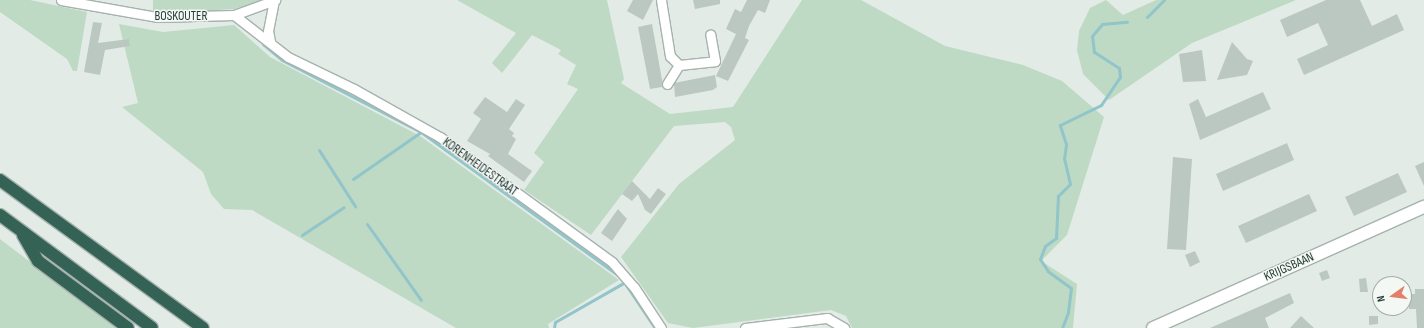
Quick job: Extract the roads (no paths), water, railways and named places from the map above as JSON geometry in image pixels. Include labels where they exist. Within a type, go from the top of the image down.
[{"type":"highway","points":[[0,180],[203,328]]},
{"type":"highway","points":[[0,215],[152,328]]},
{"type":"highway","points":[[21,231],[38,261],[128,328]]},
{"type":"main road","name":"KRIJGSBAAN","points":[[1153,328],[1424,207]]},
{"type":"street","name":"BOSKOUTER","points":[[61,0],[157,17],[234,15],[274,0]]},
{"type":"street","points":[[270,41],[268,31],[274,0]]},
{"type":"street","points":[[661,0],[670,56],[679,65]]},
{"type":"street","name":"KORENHEIDESTRAAT","points":[[234,15],[270,41],[288,57],[354,89],[440,137],[612,262],[634,287],[661,328]]},
{"type":"street","points":[[679,65],[715,61],[710,34]]},
{"type":"street","points":[[667,84],[679,65]]},
{"type":"street","points":[[745,328],[827,318],[844,328]]},
{"type":"waterway","points":[[1147,17],[1164,0]]},
{"type":"waterway","points":[[1062,328],[1068,312],[1071,288],[1048,271],[1040,259],[1045,246],[1056,238],[1058,196],[1070,184],[1064,159],[1066,144],[1060,125],[1101,105],[1120,77],[1119,68],[1094,52],[1092,36],[1102,24],[1127,22]]},
{"type":"waterway","points":[[263,44],[282,60],[421,132],[619,276]]},
{"type":"waterway","points":[[353,179],[421,132]]},
{"type":"waterway","points":[[319,150],[355,206]]},
{"type":"waterway","points":[[302,235],[344,207]]},
{"type":"waterway","points":[[367,224],[421,300]]},
{"type":"waterway","points":[[554,328],[555,322],[625,282]]},
{"type":"waterway","points":[[626,285],[655,328]]}]
